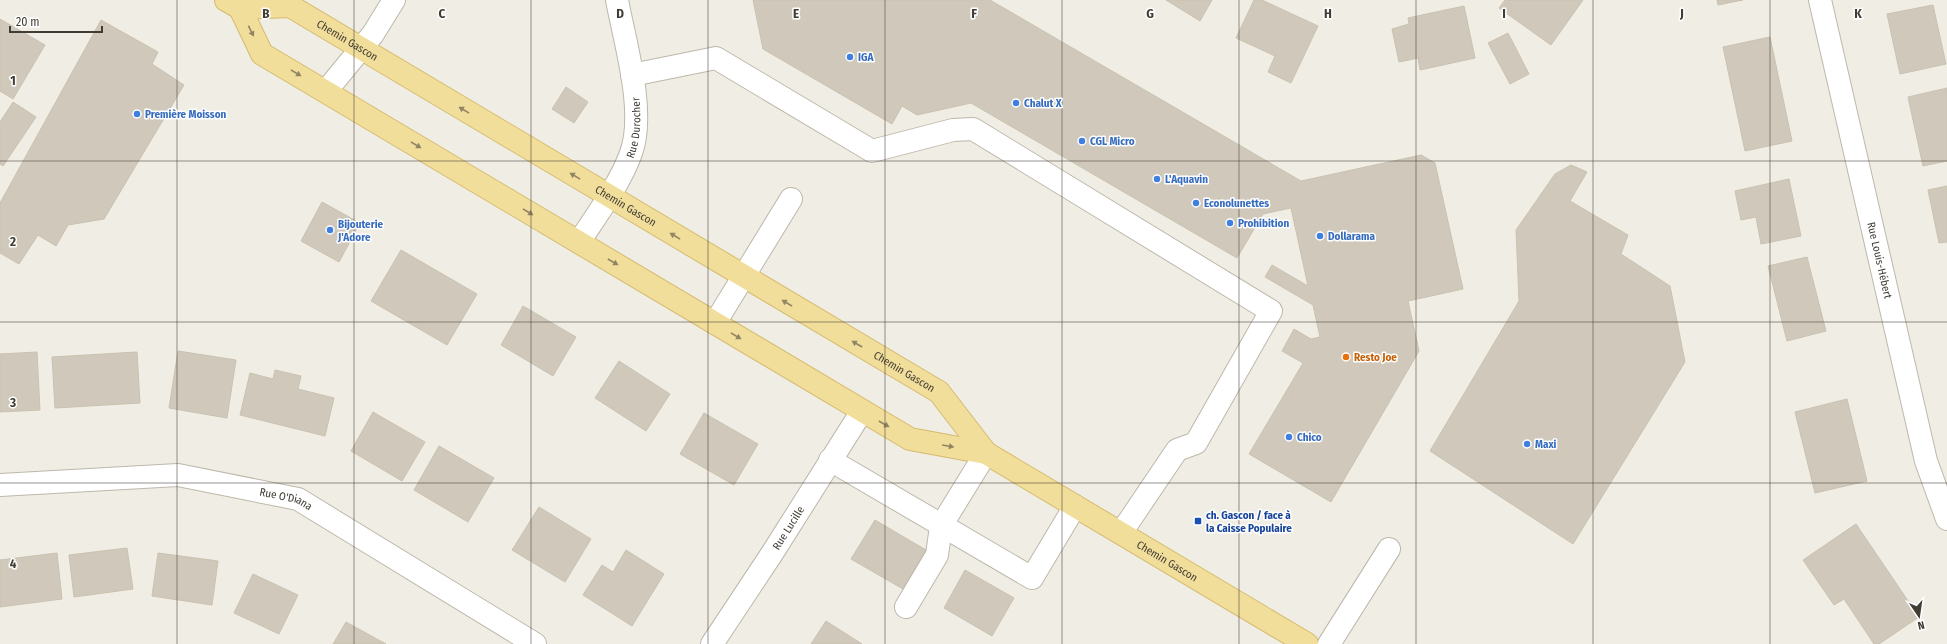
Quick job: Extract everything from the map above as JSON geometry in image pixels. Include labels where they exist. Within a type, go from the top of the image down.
[{"type":"main road","name":"Chemin Gascon","points":[[233,4],[290,6],[939,392],[986,453]]},
{"type":"main road","name":"Chemin Gascon","points":[[233,4],[262,54],[910,439],[986,453],[1307,644]]},
{"type":"street","points":[[326,91],[373,34],[394,0]]},
{"type":"street","name":"Rue Durocher","points":[[579,242],[609,196],[631,153],[634,141],[636,108],[632,75],[617,0]]},
{"type":"street","name":"Rue Louis-Hébert","points":[[1820,0],[1926,461],[1947,519]]},
{"type":"street","points":[[632,75],[716,58],[872,151],[953,130],[973,130],[1272,311],[1196,443],[1177,450],[1121,533]]},
{"type":"street","points":[[714,323],[791,199]]},
{"type":"street","name":"Rue Lucille","points":[[712,644],[862,411]]},
{"type":"street","points":[[906,607],[937,555],[941,526],[986,453]]},
{"type":"street","points":[[830,460],[1032,578],[1075,506]]},
{"type":"street","name":"Rue O'Diana","points":[[0,485],[178,475],[298,499],[535,644]]},
{"type":"street","points":[[937,555],[963,538]]},
{"type":"street","points":[[1329,644],[1389,549]]},
{"type":"building","points":[[753,0],[990,0],[1301,181],[1421,155],[1435,163],[1463,289],[1408,301],[1419,351],[1331,502],[1249,454],[1303,363],[1282,351],[1294,329],[1311,339],[1320,337],[1313,305],[1265,277],[1272,265],[1308,286],[1291,208],[1263,214],[1237,258],[971,103],[917,115],[902,106],[892,124],[763,49]]},
{"type":"building","points":[[1166,0],[1212,0],[1200,21]]},
{"type":"building","points":[[1254,0],[1262,0],[1318,26],[1291,83],[1268,72],[1275,56],[1236,38]]},
{"type":"building","points":[[1505,0],[1583,0],[1551,45],[1499,8]]},
{"type":"building","points":[[1717,0],[1743,0],[1718,5]]},
{"type":"building","points":[[1933,5],[1946,64],[1900,74],[1887,14]]},
{"type":"building","points":[[1464,6],[1475,58],[1420,70],[1418,58],[1399,62],[1392,29],[1409,24],[1408,18]]},
{"type":"building","points":[[0,19],[45,45],[13,99],[0,91]]},
{"type":"building","points":[[101,20],[158,52],[152,64],[184,85],[104,219],[68,225],[56,246],[38,235],[19,264],[0,253],[0,203]]},
{"type":"building","points":[[1508,33],[1529,74],[1510,84],[1488,43]]},
{"type":"building","points":[[1770,37],[1792,141],[1745,151],[1723,47]]},
{"type":"building","points":[[566,87],[588,102],[574,123],[552,109]]},
{"type":"building","points":[[1947,88],[1947,161],[1923,166],[1908,97]]},
{"type":"building","points":[[13,102],[36,117],[3,166],[0,164],[0,122]]},
{"type":"building","points":[[1571,165],[1587,172],[1570,201],[1628,235],[1621,254],[1670,286],[1685,362],[1573,544],[1430,451],[1519,301],[1516,230],[1555,174]]},
{"type":"building","points":[[1789,179],[1801,236],[1761,244],[1756,217],[1741,220],[1735,191]]},
{"type":"building","points":[[1947,186],[1947,242],[1939,243],[1928,190]]},
{"type":"building","points":[[322,202],[360,223],[339,262],[301,241]]},
{"type":"building","points":[[401,250],[477,294],[447,345],[371,301]]},
{"type":"building","points":[[1807,257],[1826,331],[1787,341],[1768,266]]},
{"type":"building","points":[[523,306],[576,337],[553,376],[501,345]]},
{"type":"building","points":[[178,351],[236,360],[227,418],[169,408]]},
{"type":"building","points":[[37,352],[40,410],[0,412],[0,354]]},
{"type":"building","points":[[137,352],[140,403],[55,408],[52,357]]},
{"type":"building","points":[[619,361],[670,394],[646,431],[595,398]]},
{"type":"building","points":[[275,370],[301,376],[298,389],[334,398],[325,436],[240,415],[250,373],[273,379]]},
{"type":"building","points":[[1847,399],[1867,481],[1815,493],[1795,412]]},
{"type":"building","points":[[373,412],[425,442],[402,481],[351,451]]},
{"type":"building","points":[[704,413],[758,444],[734,485],[680,454]]},
{"type":"building","points":[[439,446],[494,478],[468,522],[414,490]]},
{"type":"building","points":[[539,507],[591,539],[565,582],[512,550]]},
{"type":"building","points":[[875,520],[926,550],[903,589],[851,559]]},
{"type":"building","points":[[1856,524],[1919,617],[1879,644],[1874,644],[1844,599],[1834,605],[1803,560]]},
{"type":"building","points":[[127,548],[133,589],[74,597],[69,555]]},
{"type":"building","points":[[626,550],[664,574],[632,626],[583,595],[602,565],[613,572]]},
{"type":"building","points":[[57,553],[62,599],[0,607],[0,560]]},
{"type":"building","points":[[158,553],[218,561],[212,605],[152,596]]},
{"type":"building","points":[[965,570],[1014,598],[992,636],[944,608]]},
{"type":"building","points":[[253,574],[298,595],[279,634],[234,613]]},
{"type":"building","points":[[826,621],[862,644],[811,644]]},
{"type":"building","points":[[346,622],[386,644],[333,644]]},
{"type":"place","name":"IGA","points":[[850,57]]},
{"type":"place","name":"Chalut X","points":[[1016,103]]},
{"type":"place","name":"Première Moisson","points":[[137,114]]},
{"type":"place","name":"CGL Micro","points":[[1082,141]]},
{"type":"place","name":"L'Aquavin","points":[[1157,179]]},
{"type":"place","name":"Econolunettes","points":[[1196,203]]},
{"type":"place","name":"Prohibition","points":[[1230,223]]},
{"type":"place","name":"Bijouterie J'Adore","points":[[330,230]]},
{"type":"place","name":"Dollarama","points":[[1320,236]]},
{"type":"place","name":"Resto Joe","points":[[1346,357]]},
{"type":"place","name":"Chico","points":[[1289,437]]},
{"type":"place","name":"Maxi","points":[[1527,444]]},
{"type":"place","name":"ch. Gascon / face à la Caisse Populaire","points":[[1198,521]]}]
